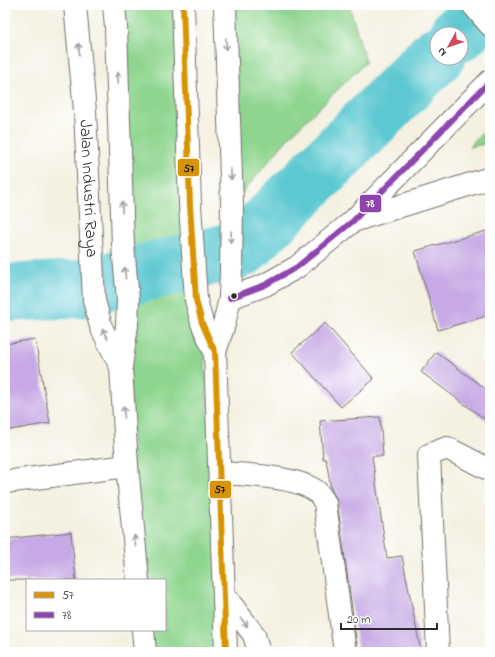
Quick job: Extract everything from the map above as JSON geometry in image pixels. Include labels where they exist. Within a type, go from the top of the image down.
[{"type":"main road","name":"Jalan Industri Raya","points":[[75,5],[85,111],[94,300],[101,327],[121,367]]},
{"type":"main road","name":"Jalan Industri Raya","points":[[114,5],[123,246],[128,300],[127,325],[121,367],[127,466],[138,579]]},
{"type":"main road","points":[[183,5],[194,275],[197,306],[202,323],[215,352]]},
{"type":"main road","points":[[225,5],[232,205],[230,298],[215,352],[226,652]]},
{"type":"main road","points":[[473,5],[490,25]]},
{"type":"main road","points":[[230,298],[265,285],[297,267],[353,221],[490,80]]},
{"type":"main road","points":[[353,221],[490,178]]},
{"type":"main road","points":[[438,652],[429,455],[447,448],[490,470]]},
{"type":"main road","points":[[5,482],[127,466]]},
{"type":"main road","points":[[220,473],[278,478],[304,485],[317,491],[325,503],[345,652]]},
{"type":"main road","points":[[224,595],[254,635],[259,652]]},
{"type":"main road","points":[[143,631],[145,652]]},
{"type":"green space","points":[[114,5],[183,5],[202,323],[226,652],[145,652],[143,631],[166,631],[166,579],[138,579]]},
{"type":"green space","points":[[226,5],[349,5],[366,62],[291,135],[232,205]]},
{"type":"green space","points":[[490,124],[490,143],[469,147]]},
{"type":"building","points":[[490,230],[490,315],[438,330],[415,251]]},
{"type":"building","points":[[325,323],[374,379],[341,407],[292,352]]},
{"type":"building","points":[[35,339],[50,423],[5,431],[5,344]]},
{"type":"building","points":[[436,352],[490,392],[490,423],[421,372]]},
{"type":"building","points":[[380,417],[383,456],[372,456],[387,558],[402,556],[421,652],[358,652],[337,501],[331,489],[326,459],[323,459],[320,421]]},
{"type":"building","points":[[71,532],[76,579],[5,580],[5,539]]},
{"type":"waterway","points":[[466,26],[487,5]]},
{"type":"waterway","points":[[5,293],[78,289],[241,249],[429,63]]},
{"type":"transit line","name":"57","points":[[183,5],[190,205],[196,300],[202,323],[215,352],[226,652]]},
{"type":"transit line","name":"78","points":[[230,298],[265,285],[297,267],[353,221],[490,81]]}]
